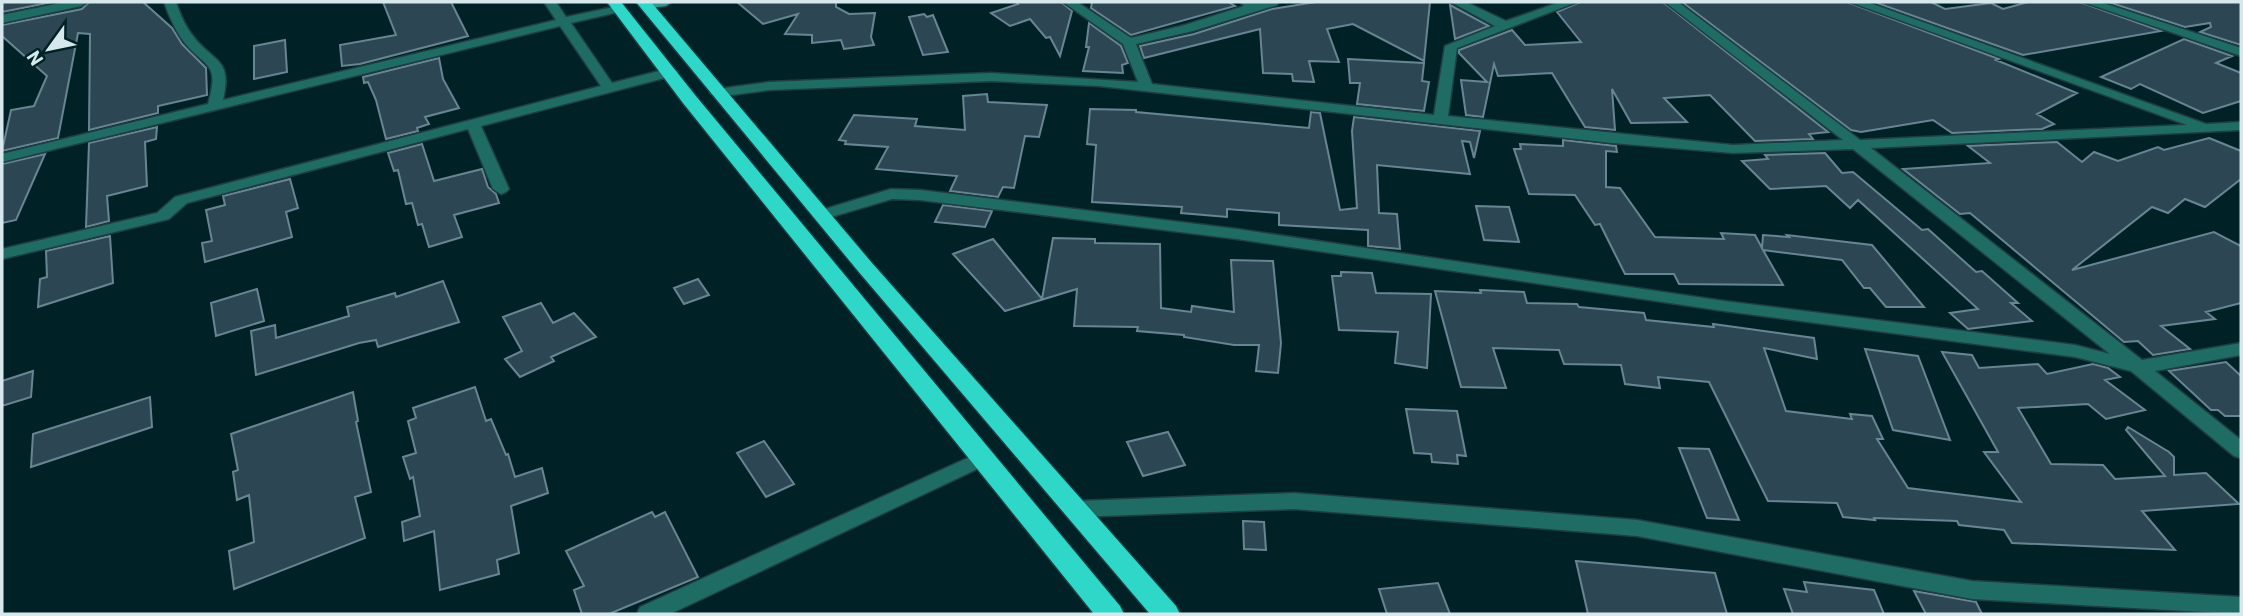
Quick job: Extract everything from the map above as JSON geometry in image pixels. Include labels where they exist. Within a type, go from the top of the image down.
[{"type":"highway","points":[[652,3],[717,93],[1166,614]]},
{"type":"highway","points":[[617,5],[690,99],[838,277],[1110,614]]},
{"type":"highway","points":[[838,277],[865,267]]},
{"type":"street","points":[[2,19],[81,2]]},
{"type":"street","points":[[170,2],[178,23],[193,45],[203,49],[217,65],[220,86],[214,108]]},
{"type":"street","points":[[550,2],[608,87]]},
{"type":"street","points":[[1069,2],[1129,42],[1146,86]]},
{"type":"street","points":[[1129,42],[1189,28],[1250,4],[1273,2]]},
{"type":"street","points":[[1457,2],[1506,26]]},
{"type":"street","points":[[1440,120],[1451,46],[1571,2]]},
{"type":"street","points":[[1671,2],[1856,143],[2140,367],[2241,451]]},
{"type":"street","points":[[1856,2],[2213,128]]},
{"type":"street","points":[[2090,2],[2241,52]]},
{"type":"street","points":[[2,158],[563,22],[617,5]]},
{"type":"street","points":[[2,254],[131,225],[163,216],[181,200],[671,72]]},
{"type":"street","points":[[717,93],[769,86],[991,77],[1146,86],[1215,96],[1612,139],[1733,149],[2240,127]]},
{"type":"street","points":[[473,124],[501,189]]},
{"type":"street","points":[[821,215],[891,194],[920,195],[1237,234],[1724,306],[2075,351],[2140,367],[2241,349]]},
{"type":"street","points":[[648,614],[983,458]]},
{"type":"street","points":[[1077,509],[1294,501],[1637,528],[1972,590],[2241,606]]},
{"type":"building","points":[[2,2],[53,2],[2,12]]},
{"type":"building","points":[[89,2],[143,2],[172,28],[182,44],[206,68],[207,95],[158,106],[158,113],[89,130],[90,34],[78,33],[58,138],[2,151],[11,110],[34,106],[47,76],[2,36],[2,25],[82,9]]},
{"type":"building","points":[[383,2],[451,2],[468,36],[360,64],[342,66],[340,45],[396,35]]},
{"type":"building","points":[[737,2],[836,2],[836,7],[849,14],[875,13],[871,37],[874,45],[844,49],[841,40],[812,43],[812,35],[785,34],[798,14],[763,24]]},
{"type":"building","points":[[1016,2],[1061,2],[1072,11],[1060,56],[1050,37],[1046,38],[1030,19],[1010,26],[991,13],[1018,4]]},
{"type":"building","points":[[1092,2],[1228,2],[1235,6],[1131,35],[1091,8]]},
{"type":"building","points":[[1316,2],[1430,2],[1424,61],[1353,24],[1327,29],[1339,62],[1309,61],[1314,82],[1293,81],[1292,74],[1263,73],[1260,29],[1144,58],[1140,46],[1194,34],[1272,9]]},
{"type":"building","points":[[1580,2],[1663,2],[1828,132],[1809,134],[1813,139],[1755,141],[1710,95],[1664,98],[1687,122],[1631,123],[1612,89],[1615,130],[1585,127],[1552,73],[1498,76],[1494,64],[1483,117],[1466,115],[1461,80],[1487,82],[1459,50],[1512,30],[1525,45],[1581,42],[1557,12]]},
{"type":"building","points":[[1682,2],[1847,2],[1999,59],[1996,60],[2077,93],[2037,114],[2054,124],[2042,129],[1952,133],[1933,120],[1861,132],[1851,130]]},
{"type":"building","points":[[1874,2],[1931,2],[1945,9],[1991,3],[2003,9],[2028,2],[2080,2],[2161,31],[2023,55]]},
{"type":"building","points":[[2108,2],[2241,2],[2241,45],[2200,32],[2211,27],[2210,23],[2185,27]]},
{"type":"building","points":[[1450,5],[1489,26],[1455,39]]},
{"type":"building","points":[[924,14],[927,17],[933,15],[948,52],[923,55],[909,17]]},
{"type":"building","points":[[1089,23],[1121,46],[1128,63],[1122,65],[1123,73],[1083,71],[1089,47],[1086,47]]},
{"type":"building","points":[[2184,39],[2232,56],[2216,63],[2241,73],[2241,101],[2203,113],[2140,84],[2131,89],[2101,77]]},
{"type":"building","points":[[285,40],[287,72],[254,79],[254,46]]},
{"type":"building","points":[[439,58],[443,79],[459,108],[425,117],[429,124],[417,128],[418,131],[386,139],[376,100],[363,77]]},
{"type":"building","points":[[1348,59],[1424,63],[1422,81],[1429,82],[1424,111],[1357,104],[1360,83],[1350,83]]},
{"type":"building","points":[[987,94],[988,102],[1047,105],[1039,137],[1025,136],[1014,188],[1003,187],[998,197],[950,191],[957,176],[876,169],[888,147],[845,144],[846,141],[839,140],[854,115],[917,119],[915,126],[965,130],[963,96]]},
{"type":"building","points":[[1090,109],[1136,110],[1309,128],[1311,112],[1320,113],[1340,210],[1357,208],[1352,131],[1354,117],[1480,131],[1474,158],[1470,142],[1462,141],[1470,174],[1377,165],[1379,213],[1397,214],[1400,249],[1368,246],[1368,230],[1279,225],[1279,213],[1227,209],[1227,217],[1181,213],[1182,207],[1092,202],[1096,145],[1087,144]]},
{"type":"building","points":[[157,127],[156,139],[145,142],[147,186],[107,196],[109,221],[86,227],[89,143]]},
{"type":"building","points":[[2209,138],[2241,151],[2241,179],[2205,207],[2185,199],[2168,213],[2152,207],[2072,270],[2214,232],[2241,246],[2241,303],[2206,312],[2215,319],[2161,326],[2190,349],[2153,355],[2138,341],[2124,342],[1970,213],[1960,214],[1903,169],[1990,163],[1968,146],[2057,142],[2082,162],[2094,152],[2118,161],[2158,147],[2164,150]]},
{"type":"building","points":[[1563,140],[1616,146],[1617,152],[1606,151],[1606,187],[1620,188],[1655,237],[1724,239],[1721,233],[1755,235],[1762,248],[1763,235],[1789,237],[1787,235],[1872,245],[1924,307],[1886,307],[1870,288],[1864,288],[1842,260],[1763,250],[1783,285],[1679,284],[1674,274],[1625,274],[1600,224],[1595,225],[1575,195],[1529,194],[1514,149],[1521,149],[1520,144],[1563,146]]},
{"type":"building","points":[[422,144],[434,181],[482,169],[488,187],[496,194],[499,203],[454,215],[462,237],[429,247],[422,224],[418,225],[412,203],[406,204],[398,170],[394,171],[388,153]]},
{"type":"building","points":[[1825,153],[1842,173],[1853,172],[1922,230],[1928,229],[1976,272],[1982,271],[2018,303],[2011,303],[2032,321],[1968,329],[1950,313],[1978,309],[1858,200],[1850,208],[1826,186],[1770,189],[1742,161],[1768,159],[1765,155]]},
{"type":"building","points":[[45,154],[16,220],[2,223],[2,164]]},
{"type":"building","points":[[290,179],[298,208],[286,212],[292,237],[205,262],[202,243],[212,241],[206,210],[225,205],[223,196]]},
{"type":"building","points":[[943,205],[992,211],[985,227],[935,222]]},
{"type":"building","points":[[1476,206],[1509,207],[1519,242],[1484,240]]},
{"type":"building","points":[[110,236],[113,283],[38,307],[40,279],[47,277],[46,251]]},
{"type":"building","points":[[1053,238],[1095,239],[1095,243],[1160,244],[1161,308],[1191,312],[1192,306],[1234,312],[1231,260],[1273,261],[1281,343],[1278,373],[1256,371],[1259,345],[1234,345],[1184,335],[1137,331],[1138,327],[1074,326],[1077,289],[1005,311],[953,254],[993,239],[1042,299]]},
{"type":"building","points":[[1341,272],[1372,273],[1376,293],[1431,294],[1427,368],[1395,363],[1398,332],[1339,330],[1332,276],[1341,276]]},
{"type":"building","points":[[698,279],[709,295],[684,304],[674,288]]},
{"type":"building","points":[[443,281],[459,322],[378,347],[376,340],[359,343],[256,375],[251,331],[275,325],[276,338],[349,316],[347,307],[395,293],[396,297]]},
{"type":"building","points":[[257,289],[264,321],[216,336],[211,303]]},
{"type":"building","points":[[1480,290],[1524,292],[1527,303],[1577,304],[1579,307],[1644,313],[1646,320],[1714,327],[1713,324],[1814,338],[1817,359],[1764,348],[1786,411],[1852,419],[1850,414],[1872,416],[1883,439],[1877,439],[1908,488],[2021,502],[1984,452],[1998,452],[1942,352],[1972,355],[1979,368],[2038,364],[2047,374],[2093,364],[2108,368],[2120,377],[2105,380],[2145,410],[2106,419],[2088,404],[2018,408],[2051,464],[2103,465],[2115,479],[2165,476],[2126,430],[2128,427],[2174,457],[2174,475],[2206,473],[2239,504],[2142,511],[2175,550],[2012,543],[2004,530],[1959,525],[1957,521],[1843,517],[1837,503],[1768,501],[1709,382],[1658,377],[1660,388],[1625,384],[1621,365],[1564,364],[1559,350],[1493,348],[1506,388],[1461,387],[1435,291],[1481,293]]},
{"type":"building","points":[[541,303],[553,323],[574,313],[596,337],[551,357],[554,361],[520,377],[505,359],[522,351],[503,317]]},
{"type":"building","points":[[1865,349],[1918,356],[1950,440],[1893,430]]},
{"type":"building","points":[[2226,362],[2241,376],[2241,416],[2225,416],[2218,410],[2211,410],[2169,371]]},
{"type":"building","points":[[33,371],[31,397],[2,406],[2,381]]},
{"type":"building","points":[[475,387],[486,421],[491,419],[506,455],[508,454],[515,477],[542,468],[548,493],[511,506],[519,553],[497,560],[499,574],[440,590],[434,531],[404,541],[402,522],[420,516],[413,477],[410,479],[403,457],[416,453],[408,421],[416,418],[413,408]]},
{"type":"building","points":[[353,392],[356,422],[371,492],[355,497],[365,538],[234,589],[229,551],[254,542],[249,495],[237,500],[233,472],[238,470],[231,434]]},
{"type":"building","points":[[150,397],[152,427],[31,467],[33,434]]},
{"type":"building","points":[[1406,409],[1457,411],[1466,456],[1457,455],[1458,464],[1432,462],[1431,454],[1414,453]]},
{"type":"building","points":[[1168,432],[1185,465],[1143,476],[1127,442]]},
{"type":"building","points":[[764,441],[794,484],[766,497],[737,453]]},
{"type":"building","points":[[1679,448],[1709,449],[1739,520],[1707,518]]},
{"type":"building","points":[[652,512],[655,517],[665,512],[698,577],[609,614],[582,614],[574,590],[584,586],[566,551]]},
{"type":"building","points":[[1243,521],[1264,522],[1266,550],[1244,549]]},
{"type":"building","points":[[1576,561],[1715,573],[1727,614],[1588,614]]},
{"type":"building","points":[[1804,582],[1874,590],[1884,614],[1793,614],[1784,589],[1807,592]]},
{"type":"building","points":[[1438,583],[1450,614],[1387,614],[1379,589]]},
{"type":"building","points":[[1914,591],[1976,602],[1982,614],[1926,614]]}]
